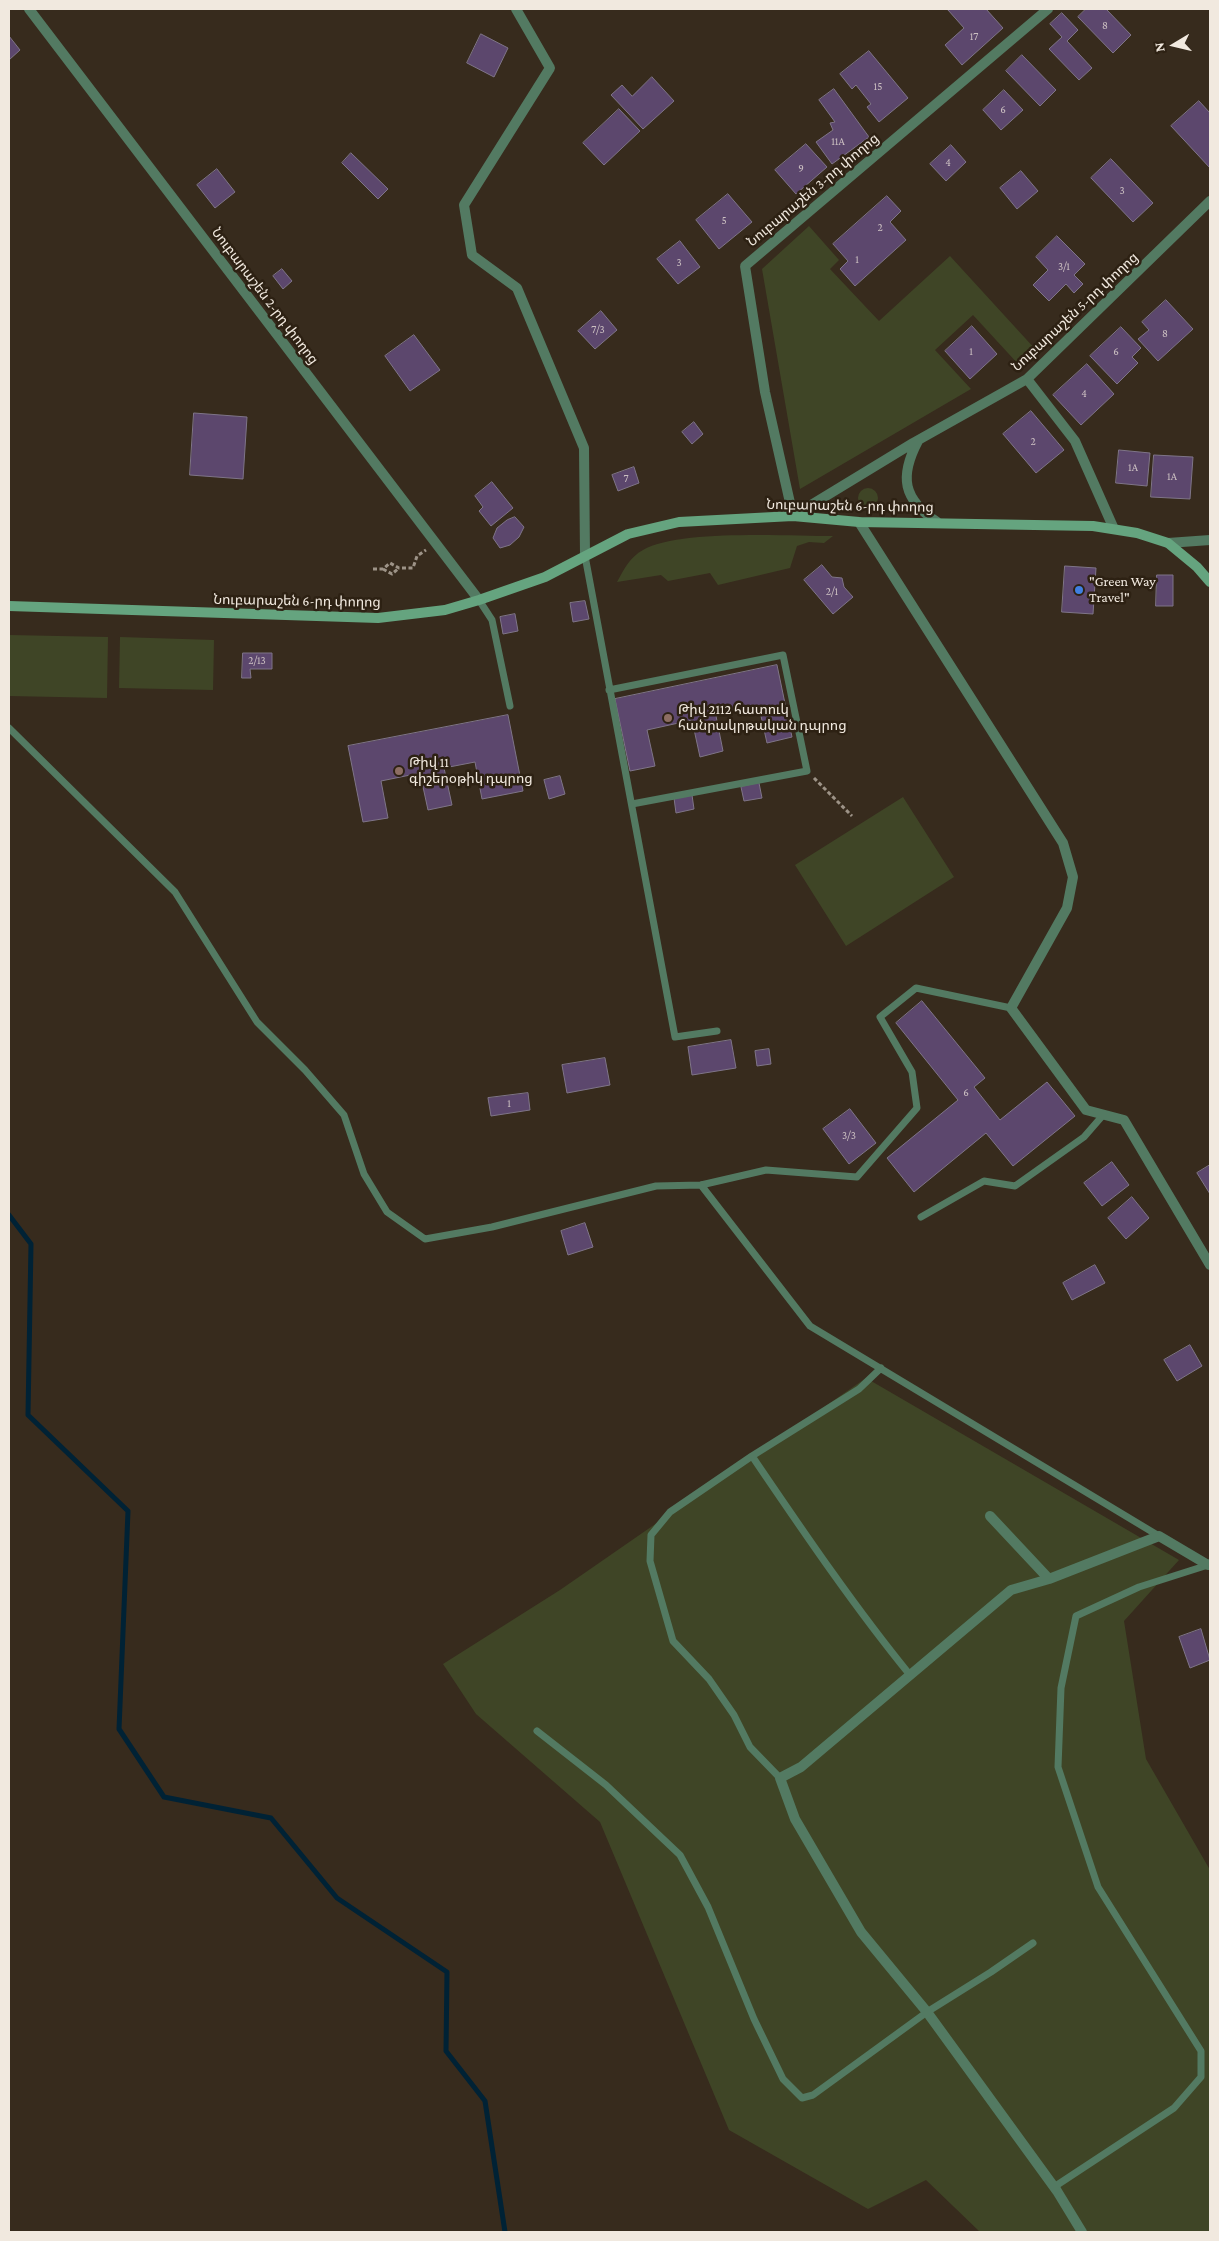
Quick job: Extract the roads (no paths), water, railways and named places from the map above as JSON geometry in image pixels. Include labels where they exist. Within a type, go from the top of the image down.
[{"type":"main road","name":"Նուբարաշեն 6-րդ փողոց","points":[[9,606],[378,618],[445,610],[479,600],[545,577],[628,534],[679,522],[793,516],[859,522],[1093,526],[1114,529],[1137,533],[1168,543],[1197,567],[1210,582]]},
{"type":"street","name":"Նուբարաշեն 2-րդ փողոց","points":[[29,9],[479,600]]},
{"type":"street","points":[[516,9],[550,68],[464,205],[472,255],[517,288],[584,448],[585,556]]},
{"type":"street","name":"Նուբարաշեն 3-րդ փողոց","points":[[793,516],[765,392],[745,266],[1048,9]]},
{"type":"street","name":"Նուբարաշեն 5-րդ փողոց","points":[[793,516],[919,440],[1027,379],[1210,201]]},
{"type":"street","points":[[1027,379],[1075,441],[1114,529]]},
{"type":"street","points":[[919,440],[909,457],[906,469],[906,482],[915,504],[922,512],[937,522]]},
{"type":"street","points":[[859,522],[1063,843],[1073,877],[1067,908],[1012,1008],[1086,1110],[1124,1120],[1210,1265]]},
{"type":"street","points":[[1168,543],[1210,540]]},
{"type":"street","points":[[990,1516],[1049,1579]]},
{"type":"street","points":[[1082,2232],[1054,2187],[927,2012],[861,1932],[795,1819],[780,1778],[801,1767],[1011,1590],[1049,1579],[1159,1536],[1209,1564]]},
{"type":"lane","points":[[585,556],[675,1037],[716,1031]]},
{"type":"lane","points":[[479,600],[492,620],[510,706]]},
{"type":"lane","points":[[609,690],[783,655],[807,770],[632,804]]},
{"type":"lane","points":[[9,728],[175,892],[257,1022],[305,1070],[344,1115],[364,1174],[387,1212],[425,1239],[492,1227],[656,1186],[701,1185],[766,1170],[857,1178],[917,1108],[912,1072],[880,1017],[916,988],[1012,1008]]},
{"type":"lane","points":[[921,1217],[984,1181],[1015,1186],[1084,1138],[1104,1114]]},
{"type":"lane","points":[[701,1185],[810,1326],[1159,1536]]},
{"type":"lane","points":[[780,1778],[750,1747],[734,1716],[709,1679],[673,1641],[650,1561],[651,1535],[670,1512],[752,1456],[859,1389],[881,1368]]},
{"type":"lane","points":[[752,1456],[879,1637],[910,1675]]},
{"type":"lane","points":[[1054,2187],[1174,2108],[1201,2077],[1201,2051],[1098,1887],[1058,1767],[1061,1688],[1076,1616],[1139,1587],[1209,1564]]},
{"type":"lane","points":[[537,1731],[606,1785],[680,1855],[708,1907],[754,2019],[783,2079],[802,2098],[813,2095],[927,2012],[992,1972],[1033,1943]]},
{"type":"waterway","points":[[9,1215],[31,1244],[28,1415],[128,1511],[119,1729],[164,1797],[271,1818],[337,1898],[447,1972],[446,2051],[485,2101],[505,2232]]},
{"type":"place","name":"\"Green Way Travel\"","points":[[1079,590]]},
{"type":"place","name":"Թիվ 2112 հատուկ հանրակրթական դպրոց","points":[[668,718]]},
{"type":"place","name":"Թիվ 11 գիշերօթիկ դպրոց","points":[[399,771]]}]
